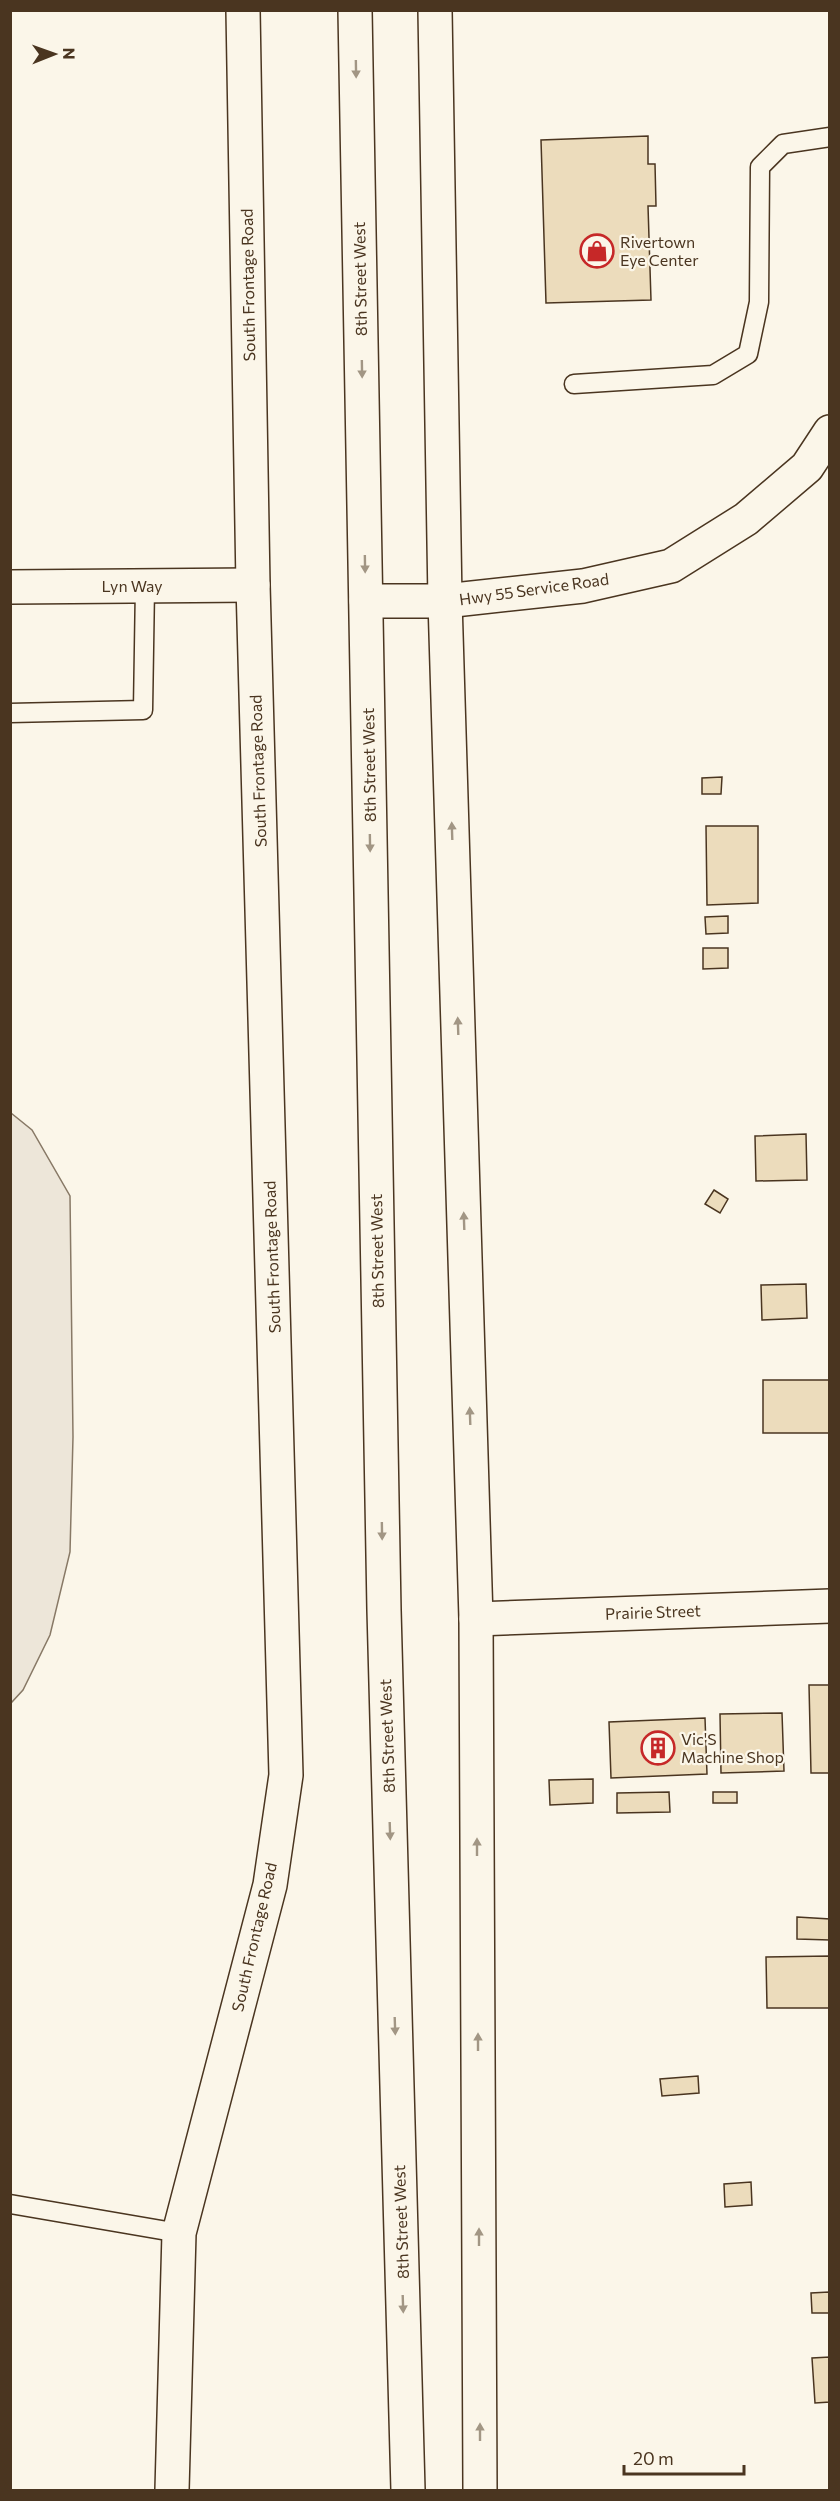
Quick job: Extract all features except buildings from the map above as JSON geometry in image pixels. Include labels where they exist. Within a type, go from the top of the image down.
[{"type":"main road","name":"South Frontage Road","points":[[172,2490],[179,2234],[270,1885],[286,1775],[253,585],[243,10]]},
{"type":"main road","name":"8th Street West","points":[[355,10],[384,1610],[408,2490]]},
{"type":"main road","points":[[435,10],[445,601],[476,1618],[480,2490]]},
{"type":"main road","name":"Hwy 55 Service Road","points":[[366,601],[445,601],[583,586],[671,566],[746,519],[807,467],[830,432]]},
{"type":"main road","name":"Lyn Way","points":[[10,587],[253,585]]},
{"type":"main road","name":"Prairie Street","points":[[476,1618],[830,1606]]},
{"type":"lane","points":[[574,384],[712,375],[748,354],[759,302],[760,167],[783,144],[830,137]]},
{"type":"lane","points":[[10,712],[142,710],[145,586]]},
{"type":"lane","points":[[10,2204],[179,2234]]},
{"type":"shaded area","points":[[11,1113],[32,1130],[70,1196],[73,1437],[70,1552],[50,1635],[23,1690],[11,1703]]},
{"type":"place","name":"Rivertown Eye Center","points":[[597,251]]},
{"type":"place","name":"Vic'S Machine Shop","points":[[658,1748]]}]
